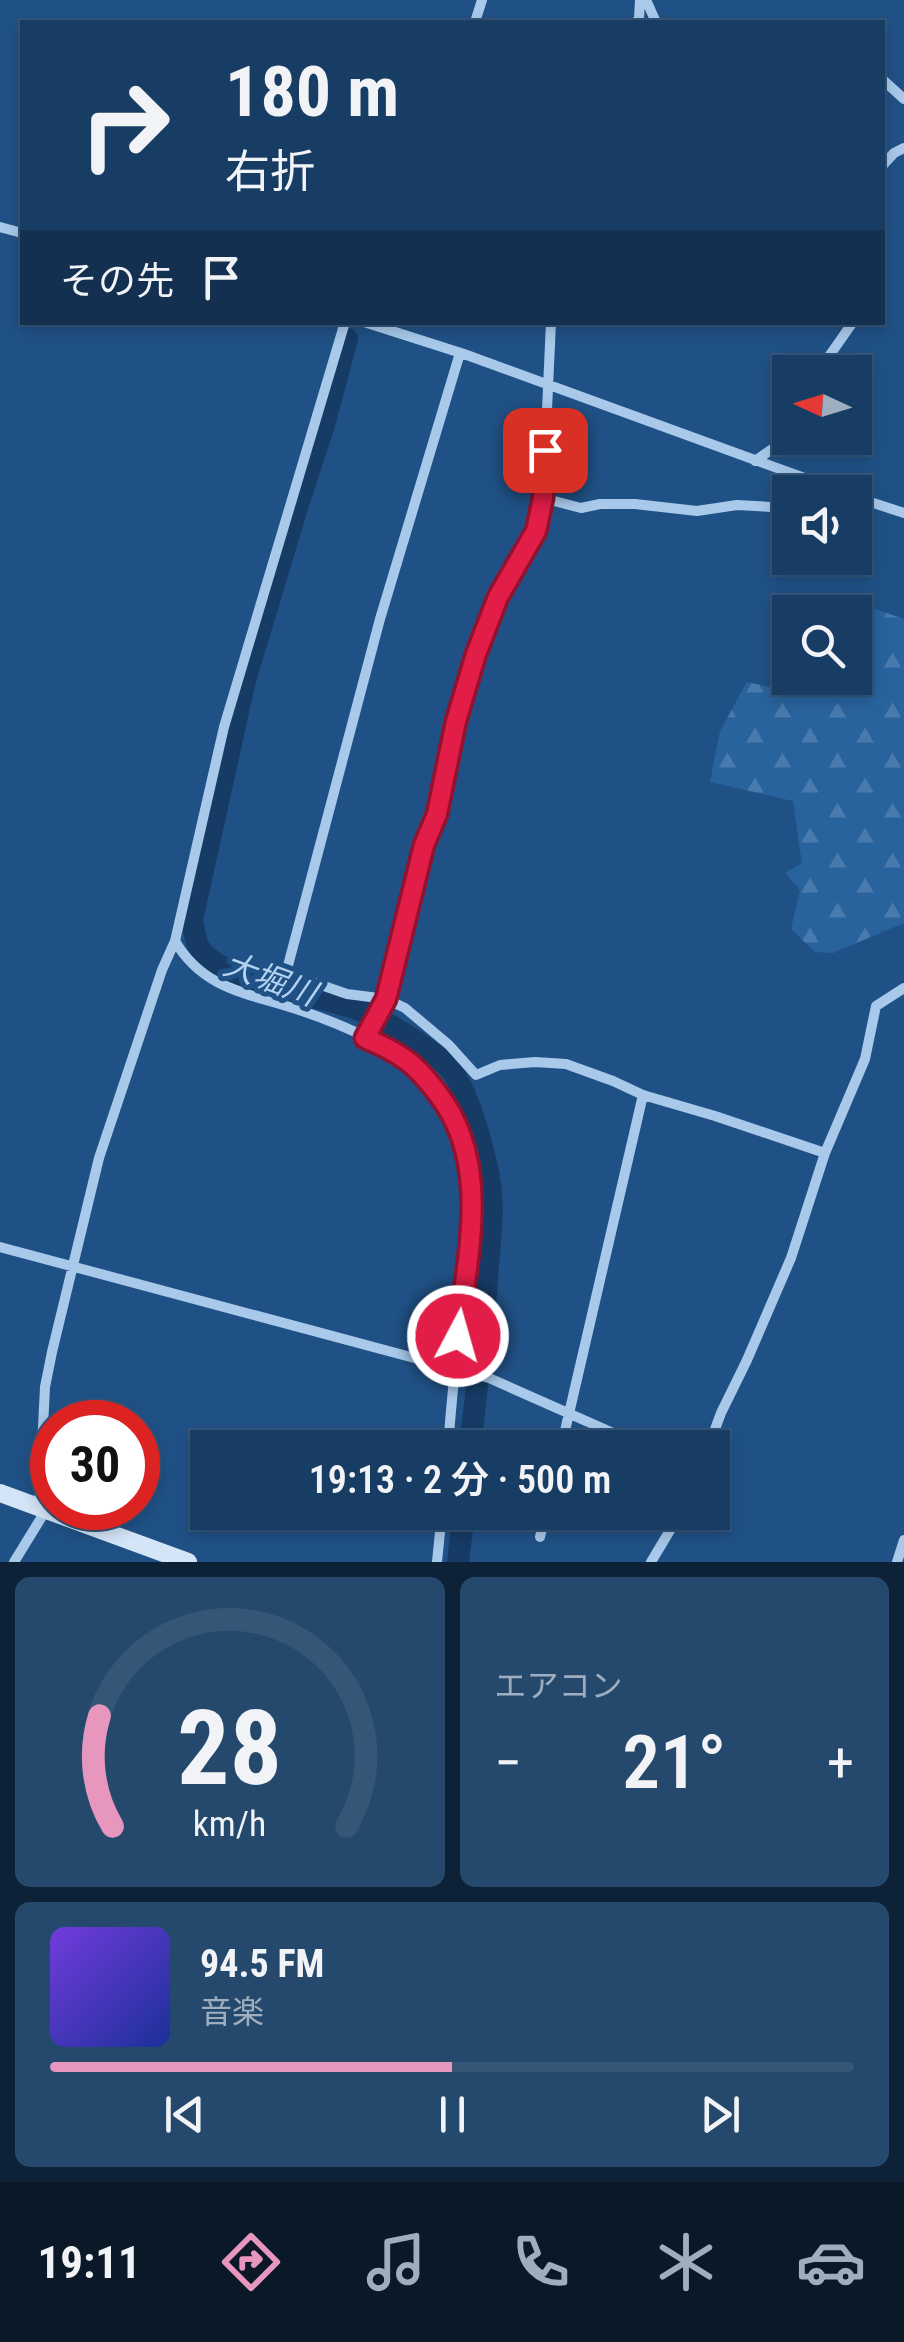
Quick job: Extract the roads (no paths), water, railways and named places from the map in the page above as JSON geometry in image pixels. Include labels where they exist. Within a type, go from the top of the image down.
[{"type":"main road","points":[[0,1493],[30,1504]]},
{"type":"main road","points":[[91,1530],[151,1556],[188,1562]]},
{"type":"street","points":[[45,1400],[99,1158],[175,941],[224,727],[343,325]]},
{"type":"street","points":[[373,325],[548,385],[784,475]]},
{"type":"street","points":[[365,1037],[385,1000],[476,654],[498,597],[536,531],[543,498],[551,325]]},
{"type":"street","points":[[830,355],[851,325]]},
{"type":"street","points":[[460,353],[380,619],[286,973],[405,1008],[449,1045],[476,1076],[500,1066],[566,1064],[643,1096],[825,1153]]},
{"type":"street","points":[[754,461],[772,449]]},
{"type":"street","points":[[543,498],[580,508],[635,504],[697,511],[772,505]]},
{"type":"street","points":[[872,502],[904,513]]},
{"type":"street","points":[[175,941],[186,959],[217,984],[314,1015],[408,1061],[446,1103],[466,1149],[472,1192],[450,1430]]},
{"type":"street","points":[[714,1430],[791,1258],[825,1153],[864,1059],[876,1006],[904,988]]},
{"type":"street","points":[[565,1430],[643,1096]]},
{"type":"street","points":[[0,1247],[489,1378],[606,1430]]},
{"type":"street","points":[[14,1562],[32,1530]]},
{"type":"street","points":[[437,1562],[440,1530]]},
{"type":"street","points":[[540,1537],[542,1530]]},
{"type":"street","points":[[651,1562],[670,1530]]},
{"type":"street","points":[[897,1562],[904,1540]]},
{"type":"waterway","name":"大堀川","points":[[347,339],[245,680],[192,920],[198,946],[211,960],[248,978],[364,1012],[432,1053],[457,1079],[480,1140],[492,1203],[472,1430]]},
{"type":"waterway","name":"大堀川","points":[[458,1562],[462,1530]]}]
